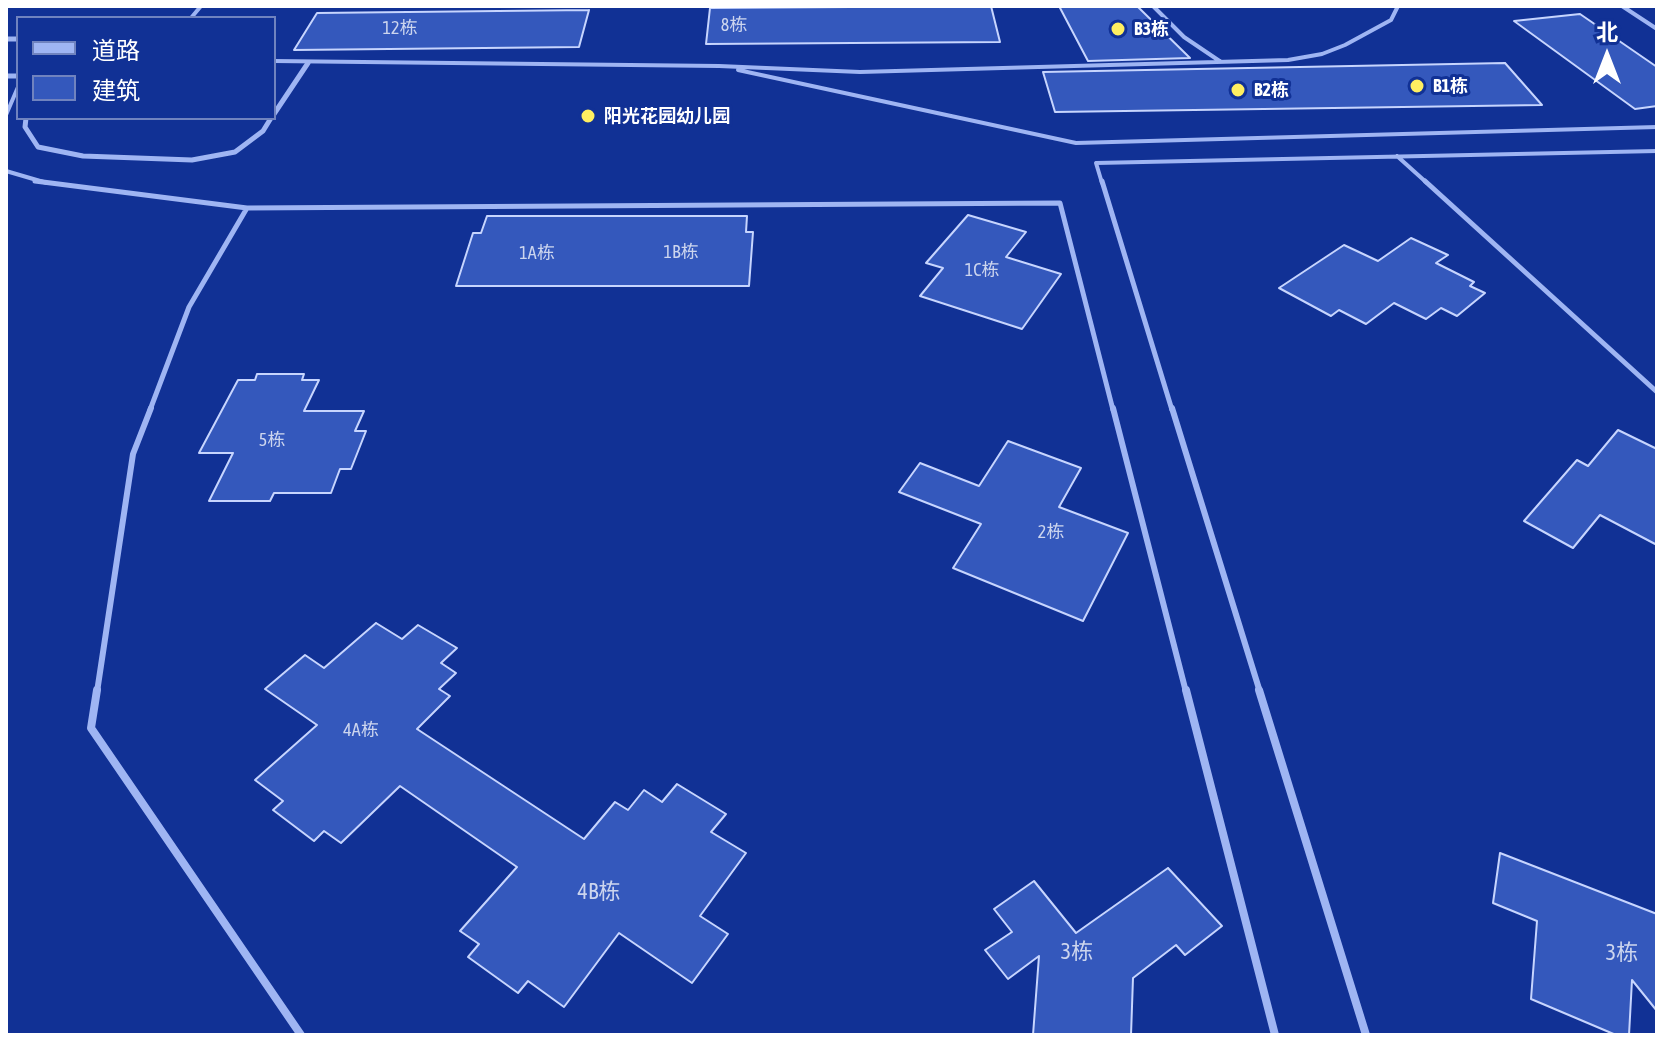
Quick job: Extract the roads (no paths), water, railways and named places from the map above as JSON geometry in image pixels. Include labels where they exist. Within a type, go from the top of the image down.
[{"type":"street","points":[[276,111],[308,63]]},
{"type":"street","points":[[26,120],[25,127],[38,147],[83,156],[192,160],[235,152],[263,131],[270,120]]},
{"type":"lane","points":[[1153,6],[1184,37],[1222,62]]},
{"type":"lane","points":[[276,61],[719,66],[860,72],[1288,60],[1322,54],[1391,20],[1398,6],[1407,6]]},
{"type":"lane","points":[[1622,6],[1657,29]]},
{"type":"lane","points":[[719,66],[1076,143],[1657,127]]},
{"type":"lane","points":[[6,115],[16,92]]},
{"type":"lane","points":[[1366,1035],[1096,163],[1657,151]]},
{"type":"lane","points":[[1397,156],[1657,392]]},
{"type":"lane","points":[[6,171],[37,182],[247,208],[1060,203],[1275,1035]]},
{"type":"lane","points":[[247,208],[189,307],[133,454],[91,728],[301,1035]]},
{"type":"place","name":"B3栋","points":[[1118,29]]},
{"type":"place","name":"B1栋","points":[[1417,86]]},
{"type":"place","name":"B2栋","points":[[1238,90]]},
{"type":"place","name":"阳光花园幼儿园","points":[[588,116]]}]
